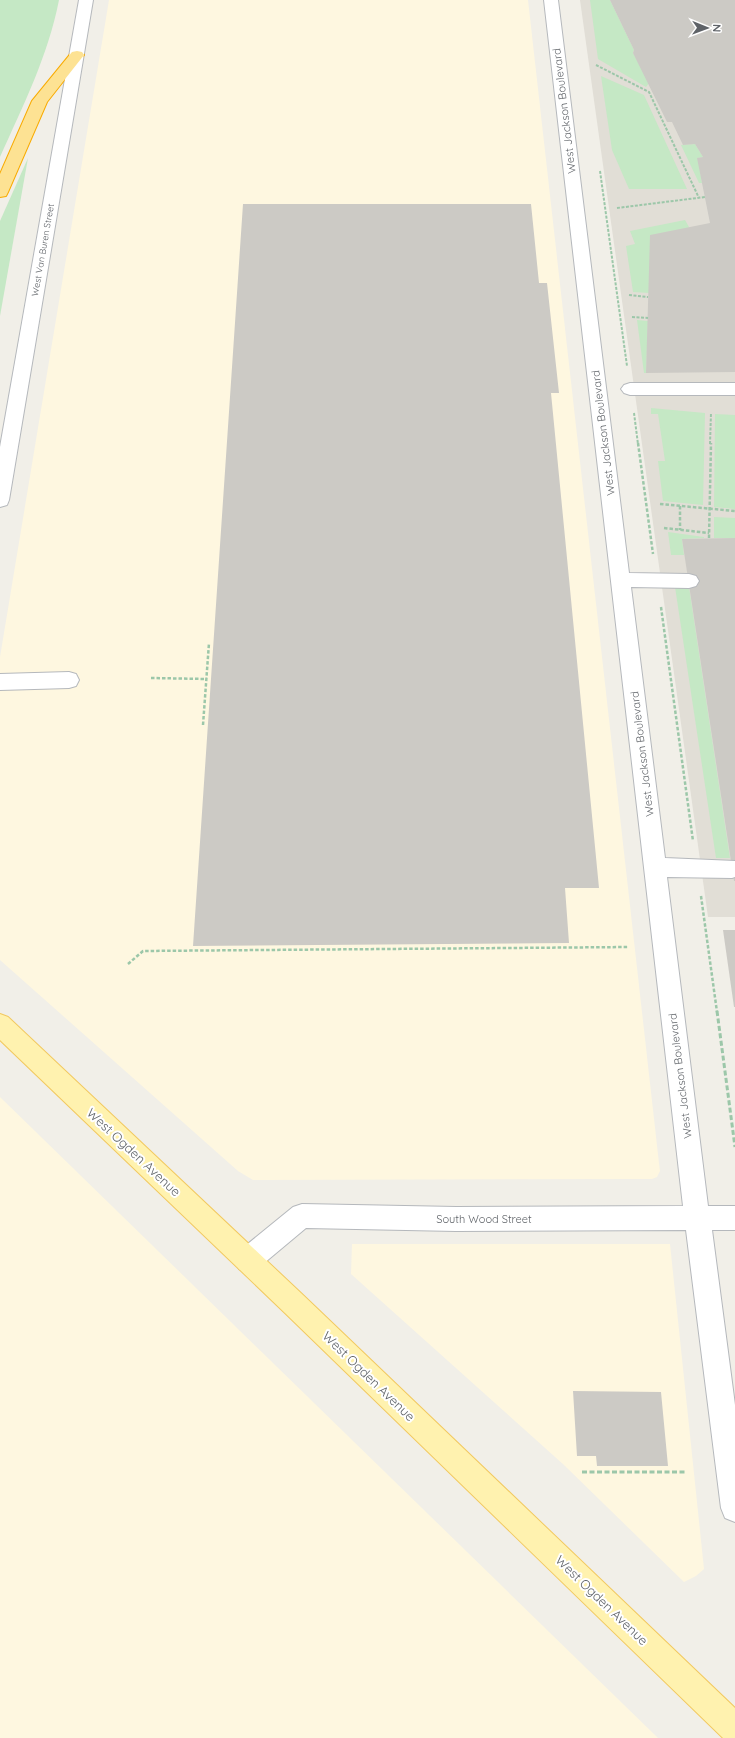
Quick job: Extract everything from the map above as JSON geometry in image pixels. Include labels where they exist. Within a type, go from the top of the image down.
[{"type":"highway","points":[[0,192],[40,101],[77,55]]},
{"type":"main road","name":"West Ogden Avenue","points":[[0,1025],[248,1260],[735,1729]]},
{"type":"street","name":"West Van Buren Street","points":[[0,500],[86,0]]},
{"type":"street","name":"West Jackson Boulevard","points":[[551,0],[690,1161],[735,1508]]},
{"type":"street","points":[[630,389],[735,389]]},
{"type":"street","points":[[621,580],[688,581]]},
{"type":"street","points":[[0,682],[69,680]]},
{"type":"street","points":[[656,867],[732,869]]},
{"type":"street","name":"South Wood Street","points":[[248,1260],[302,1216],[456,1219],[735,1218]]},
{"type":"path","points":[[596,65],[649,92],[698,198]]},
{"type":"path","points":[[617,208],[705,197]]},
{"type":"path","points":[[630,295],[648,297]]},
{"type":"path","points":[[632,317],[648,318]]},
{"type":"path","points":[[709,538],[712,389]]},
{"type":"path","points":[[660,504],[735,511]]},
{"type":"path","points":[[680,506],[680,530]]},
{"type":"path","points":[[664,528],[709,533]]},
{"type":"path","points":[[203,725],[209,643]]},
{"type":"path","points":[[151,678],[206,679]]},
{"type":"path","points":[[128,964],[143,951],[629,947]]},
{"type":"path","points":[[582,1472],[685,1472]]},
{"type":"shaded area","points":[[109,0],[528,0],[660,1171],[657,1177],[652,1179],[253,1180],[238,1171],[0,960],[0,657]]},
{"type":"shaded area","points":[[580,0],[735,0],[735,917],[708,917]]},
{"type":"shaded area","points":[[0,1097],[658,1738],[0,1738]]},
{"type":"shaded area","points":[[352,1244],[670,1244],[704,1569],[696,1576],[684,1582],[564,1465],[351,1274]]},
{"type":"green space","points":[[0,0],[59,0],[42,61],[0,157]]},
{"type":"green space","points":[[590,0],[610,0],[634,50],[633,53],[649,83],[646,87],[598,59]]},
{"type":"green space","points":[[601,76],[644,95],[687,189],[629,189],[612,150]]},
{"type":"green space","points":[[695,144],[703,157],[698,158],[702,183],[699,183],[681,145]]},
{"type":"green space","points":[[28,158],[0,316],[0,221]]},
{"type":"green space","points":[[685,220],[689,227],[649,293],[633,292],[626,246],[635,244],[630,231]]},
{"type":"green space","points":[[637,320],[648,321],[646,373],[644,373]]},
{"type":"green space","points":[[651,408],[705,413],[703,505],[663,501],[658,461],[665,461],[658,414],[651,414]]},
{"type":"green space","points":[[715,414],[735,415],[735,509],[714,507]]},
{"type":"green space","points":[[714,517],[735,518],[735,538],[714,538]]},
{"type":"green space","points":[[668,532],[704,538],[682,539],[684,555],[671,555]]},
{"type":"green space","points":[[675,587],[689,587],[730,858],[716,858]]},
{"type":"building","points":[[610,0],[735,0],[735,372],[646,373],[650,235],[710,223],[697,158],[703,157],[695,144],[683,145],[672,122],[667,122],[633,53],[634,50]]},
{"type":"building","points":[[243,204],[531,204],[539,283],[547,283],[559,393],[551,393],[599,888],[565,888],[569,943],[193,946]]},
{"type":"building","points":[[735,538],[735,881],[734,881],[682,539]]},
{"type":"building","points":[[723,930],[735,930],[735,1007],[734,1007]]},
{"type":"building","points":[[573,1391],[661,1392],[668,1466],[597,1466],[596,1456],[577,1456]]}]
